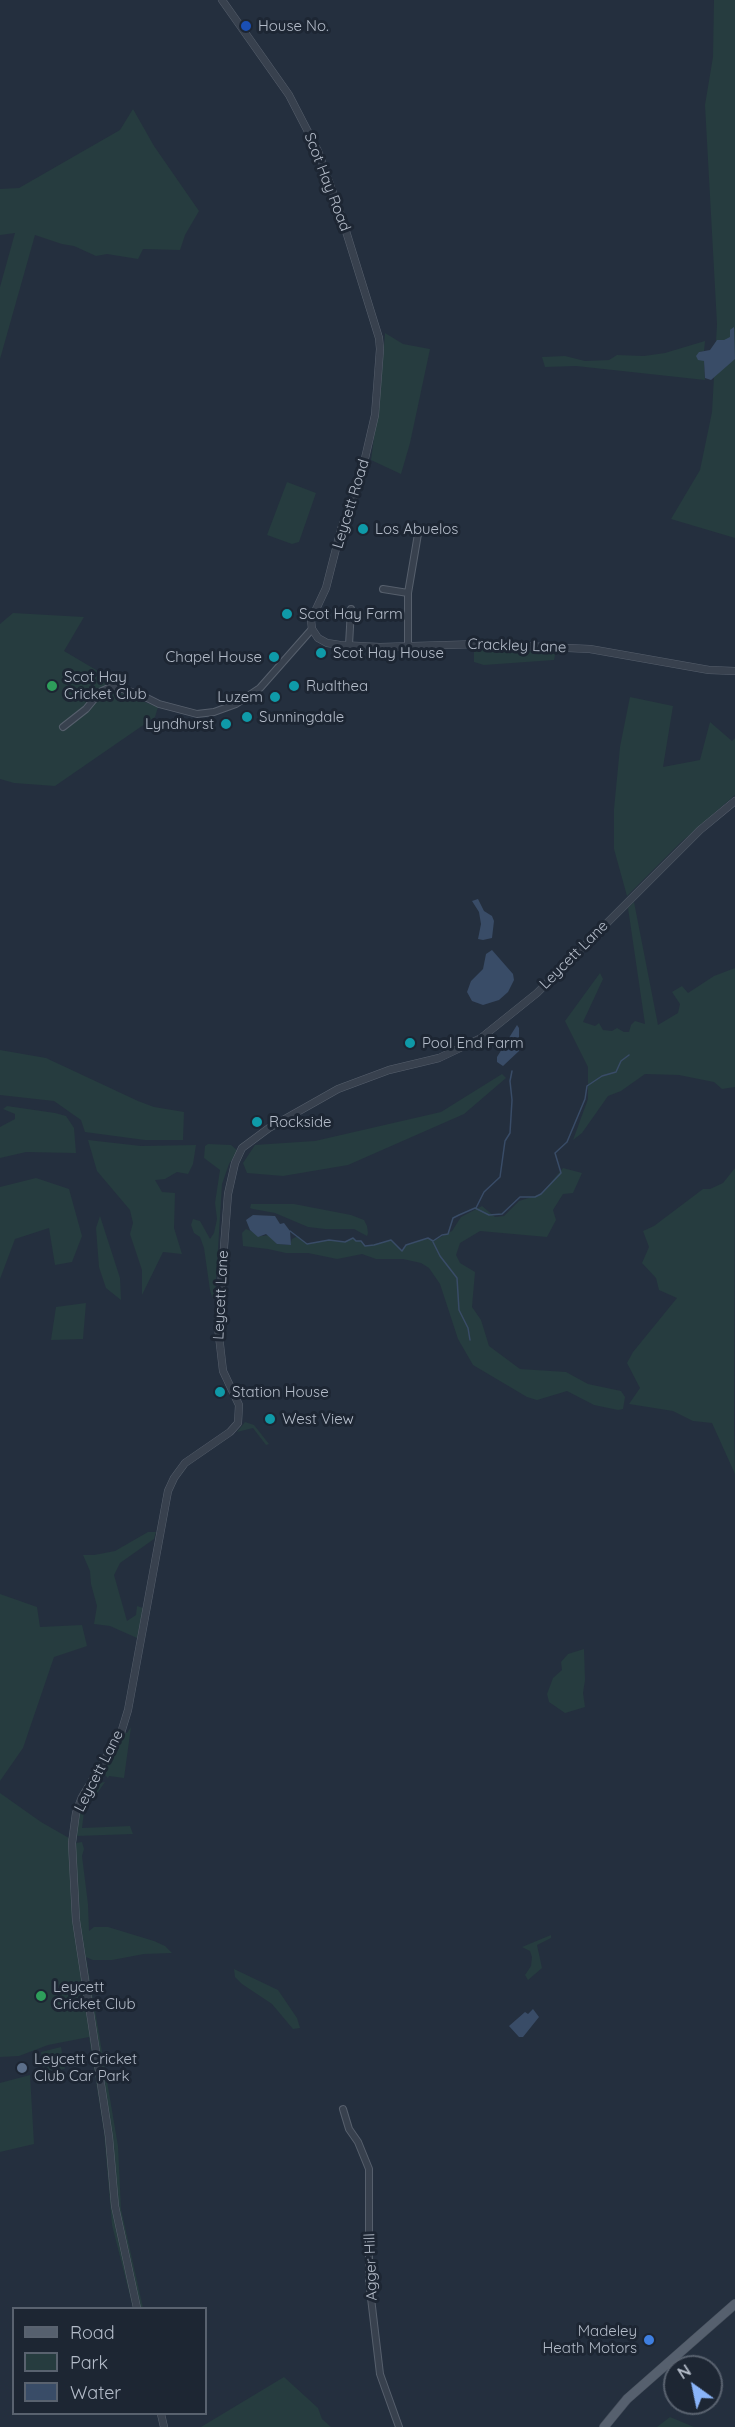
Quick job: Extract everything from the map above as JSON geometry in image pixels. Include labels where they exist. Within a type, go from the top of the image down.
[{"type":"main road","points":[[604,2427],[627,2399],[735,2304]]},
{"type":"street","name":"Scot Hay Road","points":[[222,0],[289,95],[318,151],[374,316],[380,349]]},
{"type":"street","name":"Leycett Road","points":[[312,629],[312,620],[326,588],[341,529],[360,480],[375,415],[380,349]]},
{"type":"street","points":[[408,645],[408,593],[419,528]]},
{"type":"street","points":[[383,589],[408,593]]},
{"type":"street","points":[[349,645],[351,609]]},
{"type":"street","points":[[63,727],[86,709],[100,692],[113,686],[141,695],[159,704],[197,714],[214,712],[236,704],[261,688],[312,629]]},
{"type":"street","name":"Crackley Lane","points":[[312,629],[318,638],[327,643],[349,645],[480,644],[590,649],[709,670],[735,671]]},
{"type":"street","name":"Leycett Lane","points":[[137,2307],[115,2206],[109,2137],[76,1920],[72,1878],[72,1843],[76,1813],[82,1797],[116,1743],[123,1725],[168,1491],[185,1463],[230,1432],[238,1423],[239,1405],[223,1371],[218,1327],[228,1194],[235,1163],[243,1148],[269,1128],[338,1089],[389,1070],[439,1058],[481,1038],[537,993],[700,830],[735,801]]},
{"type":"street","name":"Agger Hill","points":[[343,2109],[349,2129],[358,2142],[369,2169],[369,2281],[380,2374],[399,2427]]},
{"type":"green space","points":[[714,0],[735,0],[735,538],[671,519],[700,470],[712,412],[717,324],[705,105],[713,57]]},
{"type":"green space","points":[[133,109],[154,146],[199,211],[185,235],[180,250],[143,249],[138,259],[107,254],[96,256],[74,246],[35,235],[0,359],[0,287],[15,233],[0,235],[0,189],[19,188],[120,130]]},
{"type":"green space","points":[[385,333],[403,344],[430,349],[401,474],[371,460]]},
{"type":"green space","points":[[705,341],[704,351],[699,352],[704,361],[705,380],[576,366],[545,367],[542,357],[565,356],[585,361],[609,360],[617,355],[644,356],[665,353]]},
{"type":"green space","points":[[287,482],[316,493],[299,542],[292,544],[267,535]]},
{"type":"green space","points":[[13,613],[84,617],[64,651],[108,677],[102,695],[116,691],[158,707],[155,717],[55,786],[14,783],[0,779],[0,624]]},
{"type":"green space","points":[[474,648],[556,650],[554,660],[484,665],[474,662]]},
{"type":"green space","points":[[630,697],[673,706],[663,767],[700,760],[710,722],[732,741],[735,738],[735,795],[680,843],[627,896],[614,849],[614,809],[620,747]]},
{"type":"green space","points":[[634,902],[658,1025],[678,1013],[680,1004],[672,992],[682,986],[688,993],[714,976],[735,968],[735,1087],[722,1089],[714,1082],[679,1075],[645,1074],[621,1091],[608,1096],[582,1133],[573,1140],[588,1099],[588,1067],[565,1021],[600,973],[603,979],[583,1022],[595,1026],[599,1023],[603,1030],[612,1031],[617,1028],[624,1032],[629,1032],[635,1021],[645,1024],[628,908]]},
{"type":"green space","points":[[0,1050],[46,1058],[138,1101],[154,1107],[184,1112],[183,1140],[145,1140],[85,1132],[81,1120],[54,1101],[0,1095]]},
{"type":"green space","points":[[502,1074],[506,1078],[464,1114],[348,1165],[283,1176],[247,1173],[243,1163],[255,1145],[315,1141],[441,1112]]},
{"type":"green space","points":[[7,1106],[66,1116],[74,1128],[76,1153],[26,1152],[0,1158],[0,1127],[15,1119],[15,1114],[3,1109]]},
{"type":"green space","points":[[88,1140],[141,1146],[196,1145],[193,1164],[188,1174],[177,1172],[165,1179],[155,1180],[162,1192],[175,1193],[174,1228],[182,1254],[163,1252],[142,1295],[142,1270],[130,1234],[133,1223],[130,1210],[97,1171]]},
{"type":"green space","points":[[208,1144],[231,1145],[238,1151],[229,1164],[222,1184],[215,1298],[212,1297],[210,1290],[204,1248],[200,1237],[194,1233],[191,1225],[193,1219],[200,1221],[210,1239],[214,1233],[217,1219],[215,1203],[220,1170],[204,1158],[205,1146]]},
{"type":"green space","points":[[563,1168],[582,1173],[573,1193],[563,1194],[553,1210],[556,1220],[547,1237],[480,1231],[460,1243],[456,1255],[460,1263],[475,1272],[472,1307],[481,1320],[489,1346],[520,1369],[566,1372],[588,1384],[621,1391],[625,1397],[623,1409],[594,1405],[567,1391],[537,1400],[527,1397],[473,1365],[458,1339],[440,1284],[429,1268],[421,1263],[403,1259],[376,1259],[362,1254],[337,1259],[308,1253],[286,1253],[243,1246],[242,1233],[246,1229],[262,1236],[269,1235],[277,1244],[290,1245],[292,1239],[298,1236],[307,1244],[329,1240],[345,1242],[353,1238],[366,1246],[391,1240],[402,1251],[406,1245],[428,1238],[433,1241],[452,1231],[461,1217],[482,1206],[495,1217],[504,1216],[519,1201],[541,1194]]},
{"type":"green space","points":[[735,1168],[735,1474],[712,1423],[693,1421],[673,1411],[629,1404],[640,1388],[627,1363],[633,1352],[677,1298],[659,1290],[656,1278],[642,1263],[649,1247],[643,1231],[654,1226],[703,1189],[710,1189],[723,1183]]},
{"type":"green space","points":[[36,1178],[69,1189],[82,1236],[72,1262],[55,1265],[49,1228],[15,1239],[0,1279],[0,1187]]},
{"type":"green space","points":[[251,1204],[294,1204],[351,1215],[364,1220],[368,1233],[367,1236],[354,1229],[308,1227],[275,1213],[250,1208]]},
{"type":"green space","points":[[100,1216],[120,1278],[121,1300],[106,1288],[99,1267],[96,1228]]},
{"type":"green space","points":[[86,1303],[83,1339],[51,1340],[56,1307]]},
{"type":"green space","points":[[245,1422],[254,1425],[269,1444],[266,1445],[253,1428],[237,1432]]},
{"type":"green space","points":[[148,1532],[156,1532],[154,1539],[120,1563],[114,1575],[127,1621],[136,1615],[137,1606],[143,1608],[137,1638],[110,1626],[94,1624],[97,1606],[90,1571],[83,1555],[115,1551]]},
{"type":"green space","points":[[0,1594],[37,1607],[40,1627],[82,1625],[87,1646],[54,1657],[23,1748],[0,1781]]},
{"type":"green space","points":[[584,1649],[585,1707],[565,1713],[549,1702],[547,1694],[553,1678],[562,1670],[561,1662],[568,1654]]},
{"type":"green space","points":[[131,1727],[124,1778],[109,1776],[108,1778],[104,1774],[97,1783],[105,1782],[84,1812],[82,1828],[130,1826],[133,1834],[77,1836],[76,1843],[82,1842],[84,1849],[82,1856],[89,1931],[94,1927],[108,1927],[154,1941],[165,1946],[172,1953],[144,1954],[112,1960],[93,1960],[86,1957],[118,2146],[121,2209],[143,2307],[133,2307],[112,2225],[104,2132],[89,2037],[48,2045],[19,2056],[0,2057],[0,1793],[41,1822],[69,1838],[73,1812],[79,1795],[112,1741],[115,1731],[127,1733]]},
{"type":"green space","points":[[551,1935],[551,1938],[537,1945],[542,1968],[528,1980],[525,1975],[531,1966],[532,1957],[530,1951],[522,1947]]},
{"type":"green space","points":[[234,1969],[278,1990],[297,2018],[300,2028],[293,2029],[272,2004],[242,1984],[235,1977]]},
{"type":"green space","points":[[61,2047],[65,2069],[44,2071],[41,2052]]},
{"type":"green space","points":[[30,2075],[34,2144],[0,2152],[0,2083]]},
{"type":"green space","points":[[284,2377],[318,2408],[322,2419],[331,2427],[201,2427]]},
{"type":"green space","points":[[670,2417],[694,2427],[657,2427]]},
{"type":"water","points":[[734,327],[735,359],[711,380],[705,378],[704,361],[698,360],[696,356],[699,352],[710,350],[717,340],[730,337],[730,330]]},
{"type":"water","points":[[478,899],[484,911],[492,916],[494,921],[492,938],[478,939],[481,924],[479,912],[472,901]]},
{"type":"water","points":[[492,950],[513,974],[514,980],[508,992],[499,1000],[483,1005],[472,1001],[467,992],[471,981],[483,969],[486,954]]},
{"type":"water","points":[[517,1025],[519,1051],[503,1066],[497,1062],[497,1057]]},
{"type":"water","points":[[253,1215],[275,1216],[280,1224],[284,1223],[290,1231],[291,1245],[277,1244],[266,1234],[258,1237],[250,1230],[246,1220]]},
{"type":"water","points":[[533,2009],[539,2017],[523,2037],[519,2037],[509,2026],[525,2012],[528,2014]]},
{"type":"waterway","points":[[290,1231],[307,1244],[329,1240],[345,1242],[353,1238],[361,1241],[365,1246],[391,1240],[402,1251],[406,1245],[428,1238],[433,1241],[448,1234],[453,1218],[475,1208],[489,1215],[502,1214],[520,1197],[535,1197],[541,1194],[561,1173],[555,1153],[567,1142],[585,1099],[587,1086],[602,1076],[616,1072],[621,1061],[629,1055]]},
{"type":"waterway","points":[[476,1208],[484,1192],[500,1177],[505,1141],[510,1133],[512,1071]]},
{"type":"waterway","points":[[433,1242],[440,1256],[457,1278],[459,1310],[468,1328],[470,1340]]},
{"type":"place","name":"House No.","points":[[246,26]]},
{"type":"place","name":"Los Abuelos","points":[[363,529]]},
{"type":"place","name":"Scot Hay Farm","points":[[287,614]]},
{"type":"place","name":"Scot Hay House","points":[[321,653]]},
{"type":"place","name":"Chapel House","points":[[274,657]]},
{"type":"place","name":"Scot Hay Cricket Club","points":[[52,686]]},
{"type":"place","name":"Rualthea","points":[[294,686]]},
{"type":"place","name":"Luzem","points":[[275,697]]},
{"type":"place","name":"Sunningdale","points":[[247,717]]},
{"type":"place","name":"Lyndhurst","points":[[226,724]]},
{"type":"place","name":"Pool End Farm","points":[[410,1043]]},
{"type":"place","name":"Rockside","points":[[257,1122]]},
{"type":"place","name":"Station House","points":[[220,1392]]},
{"type":"place","name":"West View","points":[[270,1419]]},
{"type":"place","name":"Leycett Cricket Club","points":[[41,1996]]},
{"type":"place","name":"Leycett Cricket Club Car Park","points":[[22,2068]]},
{"type":"place","name":"Madeley Heath Motors","points":[[649,2340]]}]
